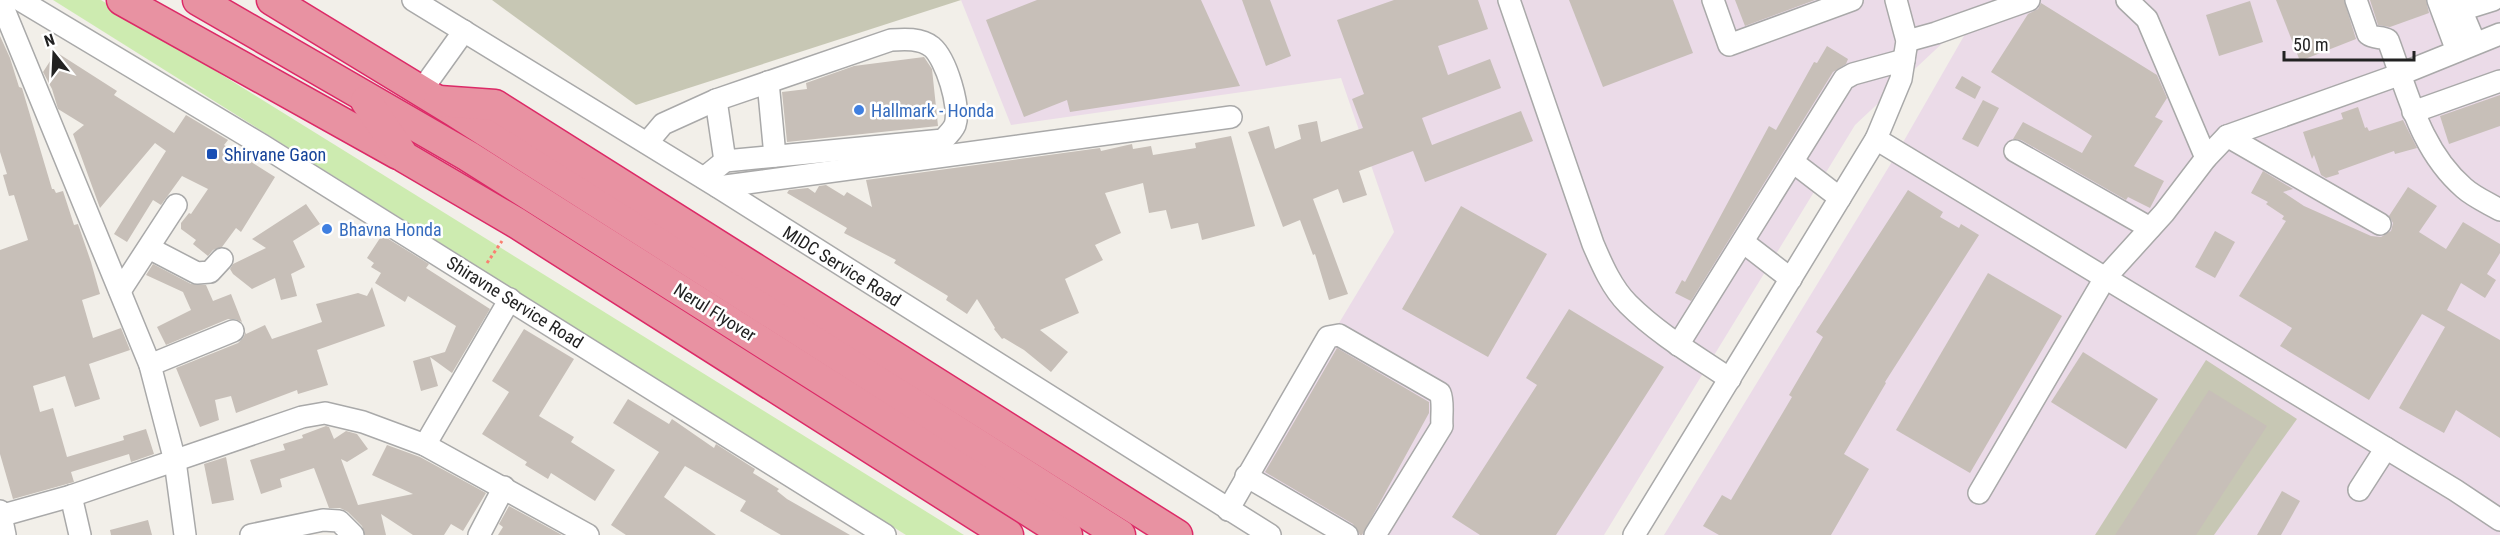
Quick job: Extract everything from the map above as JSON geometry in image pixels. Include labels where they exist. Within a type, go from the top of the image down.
[{"type":"highway","points":[[122,0],[404,157],[515,222],[1008,535]]},
{"type":"highway","name":"Nerul Flyover","points":[[198,0],[468,156],[1067,535]]},
{"type":"highway","name":"Nerul Flyover","points":[[272,0],[428,96],[1120,535]]},
{"type":"highway","points":[[360,94],[404,157]]},
{"type":"highway","points":[[428,96],[495,105],[1177,535]]},
{"type":"street","points":[[0,0],[150,366],[175,461],[185,535]]},
{"type":"street","name":"Shiravne Service Road","points":[[20,0],[262,145],[510,298],[885,535]]},
{"type":"street","name":"MIDC Service Road","points":[[413,0],[647,143],[1270,535]]},
{"type":"street","points":[[1509,0],[1593,244],[1607,275],[1628,304],[1678,345],[1730,379]]},
{"type":"street","points":[[1713,0],[1729,45],[1852,0]]},
{"type":"street","points":[[1634,535],[1876,139],[1901,79],[1906,50],[1896,0]]},
{"type":"street","points":[[1678,345],[1844,79],[1906,50],[1935,33],[2029,0]]},
{"type":"street","points":[[2127,0],[2147,19],[2206,158]]},
{"type":"street","points":[[2356,0],[2368,34],[2388,40],[2413,112],[2434,156],[2465,189],[2500,210]]},
{"type":"street","points":[[2438,0],[2466,47]]},
{"type":"street","points":[[2466,47],[2459,5],[2493,0]]},
{"type":"street","points":[[428,96],[464,31]]},
{"type":"street","points":[[1979,493],[2105,278],[2227,136],[2401,74],[2500,34]]},
{"type":"street","points":[[647,143],[663,124],[716,100],[891,40],[918,41],[932,47],[941,58],[952,85],[956,107],[955,126],[943,140],[725,161]]},
{"type":"street","points":[[2413,112],[2500,81]]},
{"type":"street","points":[[768,82],[775,156]]},
{"type":"street","points":[[711,183],[725,161],[716,100]]},
{"type":"street","points":[[711,183],[1231,117]]},
{"type":"street","points":[[2227,136],[2380,224]]},
{"type":"street","points":[[1876,139],[2386,448],[2500,520]]},
{"type":"street","points":[[2015,151],[2150,228]]},
{"type":"street","points":[[1793,162],[1840,198]]},
{"type":"street","points":[[120,291],[176,205]]},
{"type":"street","points":[[1743,242],[1791,279]]},
{"type":"street","points":[[148,248],[198,273],[210,272],[222,259]]},
{"type":"street","points":[[425,445],[510,298]]},
{"type":"street","points":[[150,366],[233,331]]},
{"type":"street","points":[[1228,510],[1328,337],[1339,335],[1440,393],[1443,400],[1442,426],[1375,535]]},
{"type":"street","points":[[2,519],[302,417],[325,412],[363,422],[425,445],[588,535]]},
{"type":"street","points":[[2359,490],[2386,448]]},
{"type":"street","points":[[1246,476],[1347,535]]},
{"type":"street","points":[[479,535],[504,487]]},
{"type":"street","points":[[71,496],[80,535]]},
{"type":"street","points":[[251,535],[323,520],[339,521],[353,535]]},
{"type":"path","points":[[484,268],[515,222]]},
{"type":"shaded area","points":[[492,0],[961,0],[636,105]]},
{"type":"shaded area","points":[[961,0],[2500,0],[2500,535],[1664,535],[1890,165],[1980,8],[1855,125],[1604,535],[1353,535],[1249,472],[1394,232],[1341,78],[1011,125]]},
{"type":"shaded area","points":[[2206,360],[2297,419],[2214,535],[2095,535]]},
{"type":"green space","points":[[53,0],[101,0],[964,535],[906,535]]},
{"type":"building","points":[[1037,0],[1201,0],[1240,86],[1070,112],[1067,100],[1024,117],[986,20]]},
{"type":"building","points":[[1242,0],[1270,0],[1291,56],[1266,66]]},
{"type":"building","points":[[1394,0],[1478,0],[1488,29],[1438,46],[1448,75],[1490,59],[1501,88],[1422,118],[1432,145],[1521,111],[1533,141],[1425,182],[1413,151],[1359,171],[1367,195],[1343,203],[1338,189],[1313,199],[1348,294],[1329,300],[1315,254],[1313,255],[1300,220],[1283,227],[1248,132],[1269,126],[1275,149],[1301,139],[1298,125],[1317,121],[1321,142],[1363,128],[1352,99],[1364,94],[1337,20]]},
{"type":"building","points":[[1569,0],[1673,0],[1693,53],[1603,87]]},
{"type":"building","points":[[1735,0],[1815,0],[1745,26]]},
{"type":"building","points":[[2276,0],[2344,0],[2356,39],[2300,61]]},
{"type":"building","points":[[2370,0],[2426,0],[2429,13],[2390,27],[2378,25]]},
{"type":"building","points":[[2250,1],[2263,42],[2219,56],[2206,15]]},
{"type":"building","points":[[2041,3],[2157,75],[2167,98],[2155,117],[2163,121],[2134,166],[2164,181],[2150,208],[2128,197],[2126,200],[2021,140],[2013,139],[2023,122],[2082,153],[2092,136],[1991,72],[2028,14],[2038,9]]},
{"type":"building","points":[[0,36],[19,87],[22,88],[52,189],[56,193],[63,191],[74,225],[78,224],[91,262],[100,294],[82,300],[93,338],[121,328],[130,350],[89,364],[100,399],[75,407],[65,376],[33,386],[40,412],[53,408],[67,457],[124,440],[123,436],[146,429],[154,454],[131,462],[129,454],[71,472],[74,482],[13,499],[0,454],[0,250],[28,240],[14,195],[9,196],[3,175],[7,174],[0,152]]},
{"type":"building","points":[[1827,46],[1848,59],[1846,64],[1833,72],[1691,301],[1675,293],[1682,280],[1685,282],[1769,126],[1776,130],[1814,62],[1817,63]]},
{"type":"building","points":[[56,52],[117,91],[114,95],[174,133],[186,115],[228,140],[224,145],[275,177],[241,232],[236,228],[222,247],[213,250],[208,256],[193,244],[196,240],[181,229],[181,223],[189,213],[191,214],[208,189],[182,176],[161,205],[153,200],[127,242],[114,234],[166,151],[155,143],[100,208],[73,134],[84,125],[58,109],[52,89],[43,72]]},
{"type":"building","name":"Hallmark - Honda","points":[[924,57],[932,69],[938,126],[787,142],[782,92],[807,89],[806,83],[854,66]]},
{"type":"building","points":[[1962,76],[1981,87],[1975,99],[1955,88]]},
{"type":"building","points":[[2500,95],[2500,126],[2449,144],[2440,116]]},
{"type":"building","points":[[1983,100],[1999,108],[1978,147],[1962,139]]},
{"type":"building","points":[[2358,107],[2365,128],[2367,127],[2369,131],[2403,120],[2417,148],[2395,154],[2394,151],[2338,171],[2339,174],[2326,178],[2321,175],[2314,155],[2312,159],[2303,132],[2343,119],[2341,113]]},
{"type":"building","points":[[1231,136],[1255,226],[1202,240],[1198,223],[1171,229],[1166,210],[1149,213],[1143,183],[1105,193],[1121,233],[1095,245],[1103,260],[1065,279],[1079,313],[1040,330],[1068,352],[1051,372],[1024,350],[1002,339],[977,299],[967,314],[946,300],[948,296],[894,263],[896,260],[844,233],[847,228],[787,193],[789,190],[808,188],[815,193],[819,186],[826,185],[844,196],[847,192],[872,207],[866,180],[1100,148],[1101,151],[1132,144],[1133,149],[1151,146],[1153,155],[1196,148],[1195,143]]},
{"type":"building","points":[[2263,171],[2293,189],[2283,192],[2304,206],[2371,236],[2381,237],[2391,231],[2393,223],[2389,216],[2408,187],[2437,206],[2419,232],[2446,249],[2463,222],[2500,244],[2500,253],[2487,274],[2496,280],[2485,298],[2461,283],[2447,310],[2500,340],[2500,438],[2456,410],[2444,433],[2399,408],[2445,327],[2422,314],[2369,400],[2280,346],[2292,328],[2239,296],[2286,221],[2282,219],[2284,216],[2266,204],[2268,202],[2251,193]]},
{"type":"building","points":[[1908,190],[1943,212],[1940,217],[1959,228],[1961,224],[1979,235],[1885,382],[1844,454],[1869,469],[1831,535],[1719,535],[1703,526],[1722,495],[1731,500],[1792,397],[1789,395],[1823,337],[1816,332]]},
{"type":"building","points":[[306,204],[320,224],[293,241],[305,267],[291,274],[297,296],[281,300],[275,278],[252,289],[233,274],[230,269],[233,264],[266,248],[252,239]]},
{"type":"building","points":[[1461,206],[1547,254],[1488,357],[1402,309]]},
{"type":"building","points":[[2215,231],[2235,242],[2215,278],[2195,267]]},
{"type":"building","points":[[382,235],[429,264],[426,268],[490,309],[452,373],[430,357],[438,386],[421,391],[413,361],[445,352],[456,326],[408,296],[405,302],[375,283],[381,273],[371,267],[374,263],[367,258]]},
{"type":"building","points":[[153,264],[191,284],[206,285],[213,301],[231,294],[242,322],[228,319],[166,345],[157,327],[191,310],[183,292],[146,275]]},
{"type":"building","points":[[1988,273],[2062,316],[1970,473],[1896,430]]},
{"type":"building","points":[[372,287],[385,326],[317,350],[328,385],[298,394],[297,390],[236,413],[231,396],[215,400],[219,420],[200,427],[176,368],[238,343],[246,332],[246,334],[265,325],[272,339],[322,322],[316,304],[358,293],[367,296]]},
{"type":"building","points":[[1569,309],[1664,367],[1556,535],[1480,535],[1452,517],[1537,385],[1526,378]]},
{"type":"building","points":[[524,329],[574,359],[539,416],[574,437],[571,442],[615,470],[595,501],[551,473],[548,479],[525,465],[527,462],[482,434],[509,392],[492,381]]},
{"type":"building","points":[[1337,348],[1429,402],[1429,413],[1362,535],[1353,524],[1265,472]]},
{"type":"building","points":[[2083,352],[2158,399],[2126,449],[2051,402]]},
{"type":"building","points":[[2209,390],[2267,426],[2196,535],[2115,535]]},
{"type":"building","points":[[628,399],[669,424],[672,419],[714,448],[716,444],[755,469],[753,473],[779,489],[777,491],[787,499],[850,535],[781,535],[740,511],[746,501],[685,466],[664,497],[716,535],[626,535],[611,525],[659,452],[613,423]]},
{"type":"building","points":[[326,426],[329,427],[334,439],[346,431],[357,434],[368,449],[347,462],[341,459],[358,505],[413,494],[372,475],[387,445],[420,457],[486,493],[463,531],[451,524],[444,535],[413,535],[381,514],[386,535],[365,535],[362,526],[348,512],[340,508],[329,508],[314,468],[280,479],[282,487],[261,494],[250,460],[285,450],[283,444],[303,438],[302,435]]},
{"type":"building","points":[[226,457],[234,500],[212,504],[204,464]]},
{"type":"building","points":[[2282,491],[2300,501],[2281,535],[2257,535]]},
{"type":"building","points":[[509,506],[562,535],[498,535],[503,527],[499,524]]},
{"type":"building","points":[[148,520],[152,535],[111,535],[110,530]]},
{"type":"place","name":"Hallmark - Honda","points":[[859,110]]},
{"type":"place","name":"Shirvane Gaon","points":[[212,154]]},
{"type":"place","name":"Bhavna Honda","points":[[327,229]]}]
